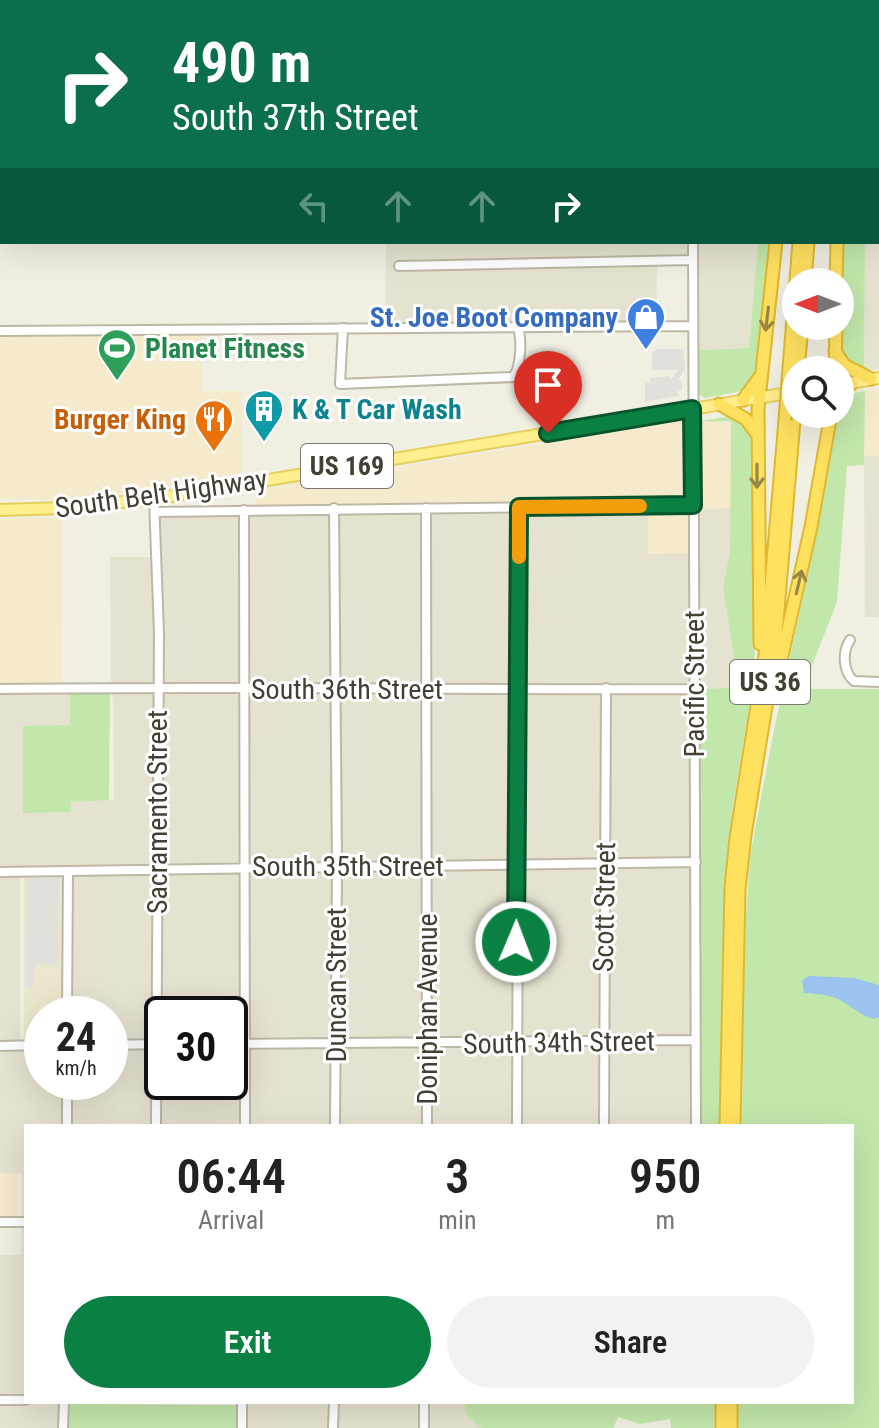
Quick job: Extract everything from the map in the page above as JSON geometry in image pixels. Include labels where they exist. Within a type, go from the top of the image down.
[{"type":"highway","points":[[758,707],[761,632],[757,434],[776,244]]},
{"type":"highway","name":"US 36","points":[[795,356],[799,244]]},
{"type":"highway","points":[[806,268],[808,244]]},
{"type":"highway","points":[[836,268],[837,244]]},
{"type":"highway","points":[[835,340],[835,356]]},
{"type":"highway","points":[[835,351],[844,365],[875,379]]},
{"type":"highway","points":[[743,400],[761,374]]},
{"type":"highway","points":[[719,404],[746,419],[757,434]]},
{"type":"highway","name":"US 36","points":[[726,1124],[731,888],[736,838],[758,707],[789,428]]},
{"type":"highway","name":"US 36","points":[[734,1124],[739,890],[779,610],[789,428]]},
{"type":"highway","points":[[761,739],[771,710],[811,527],[829,428]]},
{"type":"highway","points":[[722,1404],[722,1428]]},
{"type":"highway","points":[[731,1404],[731,1428]]},
{"type":"main road","points":[[854,383],[875,379]]},
{"type":"main road","name":"South Belt Highway","points":[[15,510],[154,499],[782,396]]},
{"type":"main road","points":[[0,503],[15,510]]},
{"type":"main road","points":[[0,512],[15,510]]},
{"type":"street","name":"Pacific Street","points":[[693,244],[696,1124]]},
{"type":"street","points":[[399,266],[692,260]]},
{"type":"street","points":[[0,331],[692,326]]},
{"type":"street","points":[[343,328],[340,384],[513,377],[517,375],[518,328]]},
{"type":"street","name":"Sacramento Street","points":[[154,499],[158,687],[158,996]]},
{"type":"street","points":[[155,512],[693,505]]},
{"type":"street","points":[[517,1124],[519,507]]},
{"type":"street","name":"Duncan Street","points":[[334,508],[337,867],[335,1124]]},
{"type":"street","name":"Doniphan Avenue","points":[[426,508],[427,1124]]},
{"type":"street","points":[[244,510],[245,996]]},
{"type":"street","points":[[850,640],[845,651],[847,674],[854,681],[879,682]]},
{"type":"street","name":"Scott Street","points":[[604,1124],[606,688]]},
{"type":"street","name":"South 36th Street","points":[[0,689],[694,689]]},
{"type":"street","name":"South 35th Street","points":[[0,872],[696,862]]},
{"type":"street","points":[[67,996],[68,871]]},
{"type":"street","name":"South 34th Street","points":[[248,1044],[696,1040]]},
{"type":"street","points":[[0,1046],[24,1045]]},
{"type":"street","points":[[67,1100],[67,1124]]},
{"type":"street","name":"Sacramento Street","points":[[156,1124],[157,1100]]},
{"type":"street","points":[[245,1100],[245,1124]]},
{"type":"street","points":[[0,1222],[24,1222]]},
{"type":"street","points":[[0,1400],[24,1400]]},
{"type":"street","points":[[63,1428],[64,1404]]},
{"type":"street","points":[[242,1404],[242,1428]]},
{"type":"street","points":[[333,1428],[334,1404]]},
{"type":"street","points":[[424,1404],[424,1428]]},
{"type":"shaded area","points":[[386,244],[688,244],[688,256],[657,262],[656,326],[385,324]]},
{"type":"shaded area","points":[[698,244],[758,244],[749,348],[699,350]]},
{"type":"shaded area","points":[[865,244],[879,244],[879,369],[864,370]]},
{"type":"shaded area","points":[[202,333],[202,391],[242,391],[242,474],[79,500],[0,499],[0,335]]},
{"type":"shaded area","points":[[657,349],[683,349],[685,369],[678,380],[681,380],[682,390],[677,391],[678,396],[645,402],[645,383],[650,383],[650,378],[670,376],[671,379],[678,370],[652,370],[652,353]]},
{"type":"shaded area","points":[[879,389],[879,456],[864,456],[865,391]]},
{"type":"shaded area","points":[[679,421],[688,423],[689,427],[690,497],[685,501],[256,506],[257,490]]},
{"type":"shaded area","points":[[731,421],[731,508],[697,509],[696,422]]},
{"type":"shaded area","points":[[864,456],[879,456],[879,617],[865,617]]},
{"type":"shaded area","points":[[648,508],[685,552],[690,553],[691,678],[686,683],[111,684],[110,557],[160,557],[160,515]]},
{"type":"shaded area","points":[[648,508],[688,509],[690,553],[648,554]]},
{"type":"shaded area","points":[[731,508],[730,551],[723,588],[739,689],[698,689],[697,509]]},
{"type":"shaded area","points":[[60,518],[62,525],[61,685],[0,685],[0,520]]},
{"type":"shaded area","points":[[113,690],[684,690],[691,693],[693,855],[691,859],[0,869],[0,695],[21,691],[70,691],[71,811],[71,802],[114,799]]},
{"type":"shaded area","points":[[691,866],[691,1037],[344,1042],[339,1038],[340,871]]},
{"type":"shaded area","points":[[331,870],[332,1037],[330,1040],[248,1041],[248,996],[144,996],[144,1041],[128,1042],[128,996],[70,996],[72,874]]},
{"type":"shaded area","points":[[20,873],[20,1042],[0,1042],[0,875]]},
{"type":"shaded area","points":[[24,873],[62,873],[64,996],[24,996]]},
{"type":"shaded area","points":[[27,878],[59,878],[58,965],[35,965],[34,988],[26,988]]},
{"type":"shaded area","points":[[692,1045],[693,1124],[159,1124],[159,1100],[248,1100],[248,1047]]},
{"type":"shaded area","points":[[0,1048],[24,1048],[24,1100],[128,1100],[128,1048],[144,1049],[144,1100],[152,1100],[152,1124],[24,1124],[24,1218],[22,1174],[0,1173]]},
{"type":"shaded area","points":[[0,1173],[18,1174],[18,1218],[0,1218]]},
{"type":"shaded area","points":[[24,1227],[24,1397],[0,1397],[0,1255],[21,1255]]},
{"type":"shaded area","points":[[0,1404],[58,1404],[61,1407],[61,1428],[0,1428]]},
{"type":"shaded area","points":[[247,1404],[331,1405],[331,1428],[244,1428]]},
{"type":"shaded area","points":[[338,1404],[465,1404],[465,1412],[481,1428],[337,1428]]},
{"type":"green space","points":[[758,244],[772,244],[756,376],[747,390],[705,398],[700,395],[699,350],[749,348]]},
{"type":"green space","points":[[843,244],[865,244],[864,370],[854,365],[854,356],[844,356],[842,340],[854,340],[854,268],[843,268]]},
{"type":"green space","points":[[865,391],[864,465],[847,466],[837,602],[809,673],[792,689],[879,689],[879,1428],[737,1428],[737,1404],[854,1404],[854,1124],[742,1124],[744,948],[750,856],[817,532],[833,428],[854,428],[854,393]]},
{"type":"green space","points":[[730,416],[742,419],[753,435],[756,639],[724,892],[720,1124],[699,1124],[698,689],[739,688],[723,588],[730,551],[731,421],[696,422]]},
{"type":"green space","points":[[110,690],[109,800],[71,802],[71,812],[23,813],[23,726],[70,725],[70,691]]},
{"type":"green space","points":[[70,1404],[236,1405],[238,1428],[67,1428]]},
{"type":"green space","points":[[465,1404],[715,1404],[714,1428],[671,1428],[670,1419],[640,1424],[618,1417],[613,1428],[481,1428],[465,1412]]},
{"type":"water","points":[[808,976],[854,978],[879,985],[879,1017],[866,1016],[833,997],[804,993],[802,981]]},
{"type":"slow traffic","points":[[519,557],[519,507],[640,506]]},
{"type":"place","name":"St. Joe Boot Company","points":[[646,351]]},
{"type":"place","name":"Planet Fitness","points":[[117,382]]},
{"type":"place","name":"K & T Car Wash","points":[[264,443]]},
{"type":"place","name":"Burger King","points":[[214,453]]},
{"type":"route","points":[[516,942],[519,507],[693,505],[692,409],[548,433]]}]
